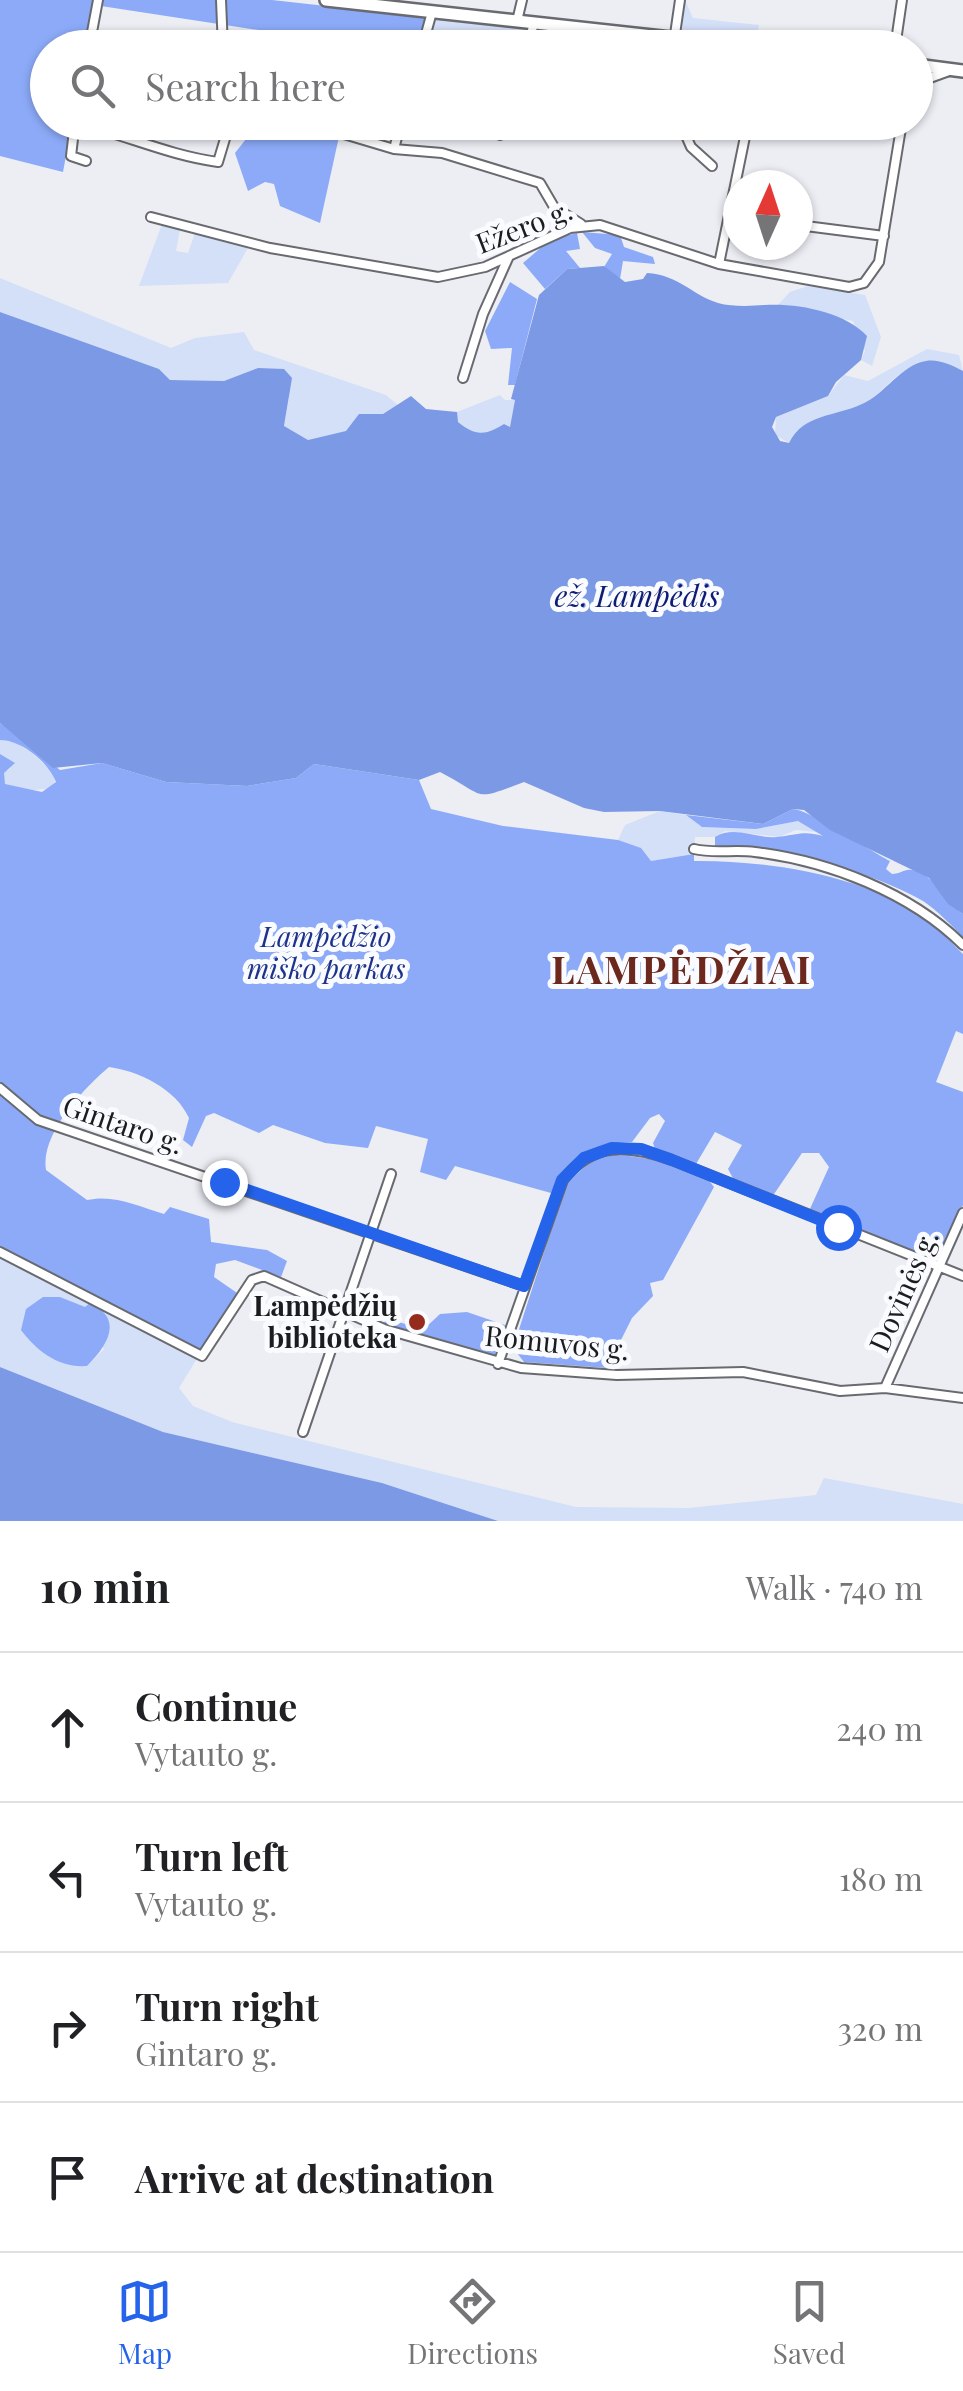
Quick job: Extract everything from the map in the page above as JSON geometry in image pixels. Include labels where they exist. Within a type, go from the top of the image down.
[{"type":"main road","points":[[326,0],[405,4],[432,12],[583,30]]},
{"type":"main road","points":[[933,67],[958,70]]},
{"type":"street","points":[[92,30],[98,0]]},
{"type":"street","points":[[222,0],[223,30]]},
{"type":"street","points":[[517,21],[522,0]]},
{"type":"street","points":[[676,30],[680,0]]},
{"type":"street","points":[[898,30],[902,0]]},
{"type":"street","points":[[427,30],[432,12]]},
{"type":"street","points":[[532,30],[534,23]]},
{"type":"street","points":[[933,78],[958,70]]},
{"type":"street","points":[[73,140],[71,156],[86,160]]},
{"type":"street","points":[[139,140],[151,148],[218,162],[225,140]]},
{"type":"street","points":[[364,140],[394,149],[442,154],[540,183],[554,208],[585,226]]},
{"type":"street","points":[[394,149],[396,140]]},
{"type":"street","points":[[688,140],[712,166]]},
{"type":"street","points":[[740,170],[745,140]]},
{"type":"street","name":"Ežero g.","points":[[151,217],[270,248],[438,276],[466,273],[558,232],[585,226],[614,227],[719,264],[838,286],[858,286],[876,270],[899,140]]},
{"type":"street","points":[[813,226],[884,236]]},
{"type":"street","points":[[719,264],[723,250]]},
{"type":"street","points":[[463,378],[483,314],[509,256]]},
{"type":"street","points":[[694,848],[714,854],[752,852],[840,874],[928,911],[963,946]]},
{"type":"street","name":"Gintaro g.","points":[[0,1088],[38,1120],[524,1286]]},
{"type":"street","points":[[498,1364],[562,1180],[584,1158],[627,1147],[672,1160],[963,1276]]},
{"type":"street","points":[[303,1432],[391,1174]]},
{"type":"street","name":"Dovinės g.","points":[[885,1388],[963,1214]]},
{"type":"street","name":"Romuvos g.","points":[[0,1252],[202,1356],[258,1277],[271,1278],[426,1344],[498,1364],[581,1374],[742,1372],[840,1390],[885,1388],[963,1398]]},
{"type":"shaded area","points":[[685,0],[693,18],[759,25],[758,30],[682,30]]},
{"type":"shaded area","points":[[435,19],[531,30],[432,30]]},
{"type":"shaded area","points":[[162,224],[180,229],[176,251],[188,253],[195,233],[199,232],[249,246],[228,283],[139,286]]},
{"type":"shaded area","points":[[0,278],[171,348],[195,338],[244,332],[254,350],[386,395],[398,405],[383,414],[359,414],[347,431],[308,440],[284,427],[289,398],[258,368],[224,381],[170,380],[159,369],[0,312]]},
{"type":"shaded area","points":[[808,286],[865,295],[881,337],[872,366],[861,360],[865,351],[853,321],[777,306],[790,292]]},
{"type":"shaded area","points":[[927,349],[959,355],[963,371],[940,363],[916,365],[865,403],[812,420],[789,443],[775,435],[776,417],[828,396],[844,375],[868,381]]},
{"type":"shaded area","points":[[500,395],[505,400],[515,400],[510,427],[504,424],[480,433],[457,421],[457,412]]},
{"type":"shaded area","points":[[0,740],[16,743],[37,757],[55,775],[54,788],[24,791],[5,784],[3,773],[11,768],[0,754]]},
{"type":"shaded area","points":[[660,811],[686,815],[702,827],[756,829],[798,821],[825,833],[796,830],[779,837],[725,831],[715,837],[695,837],[694,854],[651,861],[618,840],[625,825]]},
{"type":"shaded area","points":[[0,1248],[201,1352],[179,1388],[193,1406],[232,1422],[576,1507],[688,1508],[816,1495],[824,1478],[963,1504],[963,1521],[498,1521],[382,1483],[163,1432],[0,1367]],"holes":[[[60,1297],[85,1308],[104,1349],[87,1366]]]},
{"type":"green space","points":[[0,0],[96,0],[90,30],[30,30],[30,140],[69,140],[63,172],[0,156]]},
{"type":"green space","points":[[102,0],[272,0],[425,17],[423,30],[258,30],[101,6]]},
{"type":"green space","points":[[245,140],[338,140],[320,223],[280,206],[274,184],[265,182],[248,191],[235,153]]},
{"type":"green space","points":[[582,232],[620,235],[624,247],[653,257],[655,264],[623,261],[620,279],[604,267],[612,254],[595,248]]},
{"type":"green space","points":[[577,233],[580,249],[566,251],[580,268],[567,269],[545,289],[523,263],[551,239]]},
{"type":"green space","points":[[510,282],[537,299],[515,385],[508,385],[512,348],[491,349],[485,331]]},
{"type":"green space","name":"Lampėdžio miško parkas","points":[[0,723],[60,770],[102,763],[166,782],[247,786],[296,778],[314,764],[419,780],[431,809],[503,826],[618,840],[641,848],[651,861],[694,854],[694,861],[753,864],[817,874],[906,906],[963,954],[963,1034],[956,1031],[936,1082],[963,1092],[963,1205],[939,1260],[809,1211],[829,1167],[819,1153],[802,1153],[772,1197],[735,1182],[728,1169],[742,1145],[715,1132],[696,1164],[655,1149],[653,1143],[665,1121],[659,1114],[650,1118],[632,1142],[593,1149],[573,1162],[551,1193],[455,1166],[446,1180],[420,1172],[428,1139],[376,1126],[368,1148],[325,1143],[273,1125],[259,1133],[214,1113],[206,1116],[192,1147],[183,1140],[189,1118],[175,1098],[144,1077],[109,1067],[76,1099],[57,1127],[46,1156],[46,1170],[87,1200],[116,1200],[164,1214],[170,1207],[209,1219],[211,1242],[267,1250],[287,1261],[281,1277],[235,1260],[216,1264],[214,1277],[240,1295],[201,1352],[0,1247],[0,754],[15,763],[4,773],[5,784],[42,792],[56,782],[34,754],[0,740]]},
{"type":"green space","points":[[793,809],[826,823],[890,861],[886,869],[892,874],[915,870],[930,880],[963,914],[963,937],[923,901],[851,870],[764,850],[715,846],[715,837],[730,832],[769,837],[805,833],[823,836],[798,821],[756,829],[702,827],[686,815],[763,824]]},
{"type":"green space","points":[[614,1155],[684,1168],[714,1187],[663,1280],[650,1283],[653,1296],[632,1318],[607,1368],[524,1362],[513,1348],[566,1184],[591,1161]]},
{"type":"green space","points":[[43,1297],[60,1297],[85,1307],[90,1303],[107,1317],[110,1324],[106,1341],[87,1366],[49,1357],[21,1330],[26,1309]]},
{"type":"green space","points":[[467,1312],[505,1325],[494,1357],[381,1323],[391,1320],[424,1329],[440,1314]]},
{"type":"water","name":"ež. Lampėdis","points":[[604,266],[625,282],[643,279],[647,273],[658,275],[724,304],[820,311],[846,321],[867,336],[861,360],[836,382],[828,396],[776,417],[772,427],[780,441],[789,443],[795,433],[812,421],[870,399],[917,364],[936,361],[963,371],[963,914],[948,904],[929,878],[830,830],[804,810],[793,809],[763,824],[660,811],[604,812],[584,808],[524,782],[480,794],[440,772],[419,780],[314,764],[296,778],[247,786],[166,782],[102,763],[53,768],[0,723],[0,312],[159,369],[170,380],[224,381],[258,368],[284,369],[292,378],[284,426],[308,440],[346,431],[359,414],[383,414],[411,396],[426,409],[457,412],[458,422],[480,433],[504,424],[510,427],[515,400],[511,399],[539,295],[567,269]]},
{"type":"water","points":[[0,1367],[163,1432],[382,1483],[498,1521],[0,1521]]},
{"type":"place","name":"Lampėdžių biblioteka","points":[[417,1322]]},
{"type":"district","name":"LAMPĖDŽIAI","points":[[682,971]]},
{"type":"route","points":[[224,1182],[524,1286],[562,1180],[584,1158],[612,1148],[641,1149],[838,1227]]}]
